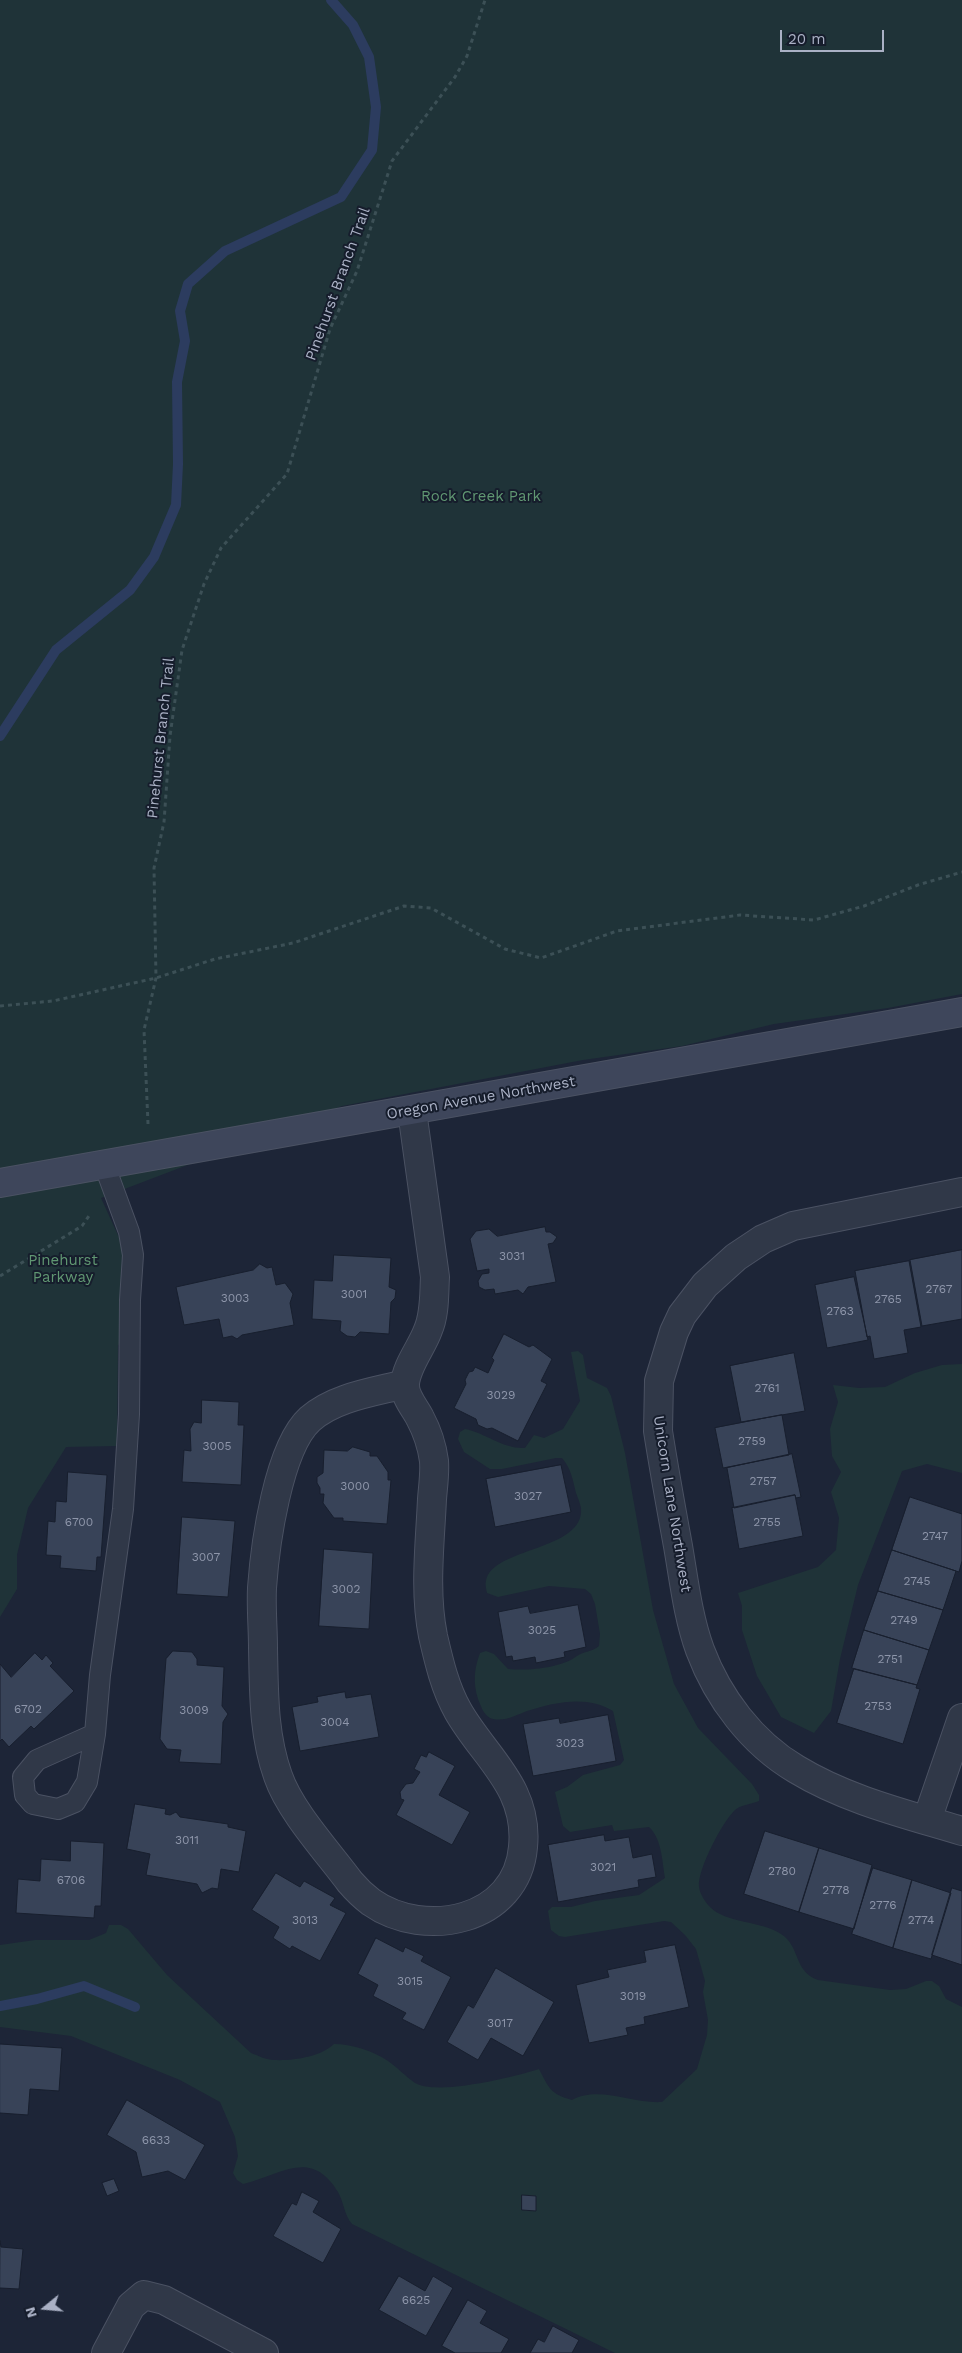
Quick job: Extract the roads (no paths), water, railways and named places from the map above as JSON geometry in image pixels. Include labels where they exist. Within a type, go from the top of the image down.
[{"type":"street","name":"Oregon Avenue Northwest","points":[[0,1183],[962,1012]]},
{"type":"street","points":[[405,1384],[356,1397],[327,1408],[308,1421],[288,1452],[272,1517],[262,1588],[265,1714],[273,1761],[283,1789],[350,1882],[360,1893],[381,1908],[407,1918],[435,1921],[470,1914],[497,1901],[507,1892],[520,1870],[523,1831],[517,1804],[506,1777],[458,1711],[447,1686],[437,1654],[432,1626],[429,1592],[434,1462],[429,1438],[408,1395],[405,1384],[429,1329],[434,1303],[435,1277],[412,1111]]},
{"type":"street","name":"Unicorn Lane Northwest","points":[[962,1192],[793,1226],[768,1236],[745,1250],[705,1285],[682,1315],[663,1365],[657,1398],[658,1431],[691,1618],[700,1650],[708,1668],[735,1712],[755,1737],[797,1770],[848,1795],[962,1831]]},
{"type":"street","points":[[927,1820],[962,1718]]},
{"type":"street","points":[[106,2353],[131,2306],[144,2295],[164,2300],[264,2353]]},
{"type":"lane","points":[[95,1734],[100,1674],[123,1509],[129,1414],[130,1300],[133,1255],[129,1232],[104,1164]]},
{"type":"waterway","points":[[0,736],[56,650],[130,590],[154,557],[176,505],[178,464],[177,382],[185,341],[180,311],[188,284],[225,251],[341,197],[372,150],[376,107],[369,57],[353,25],[331,0]]},
{"type":"waterway","points":[[0,2006],[37,1999],[84,1986],[135,2007]]},
{"type":"park label","name":"Rock Creek Park","points":[[481,497]]},
{"type":"park label","name":"Pinehurst Parkway","points":[[63,1270]]}]
